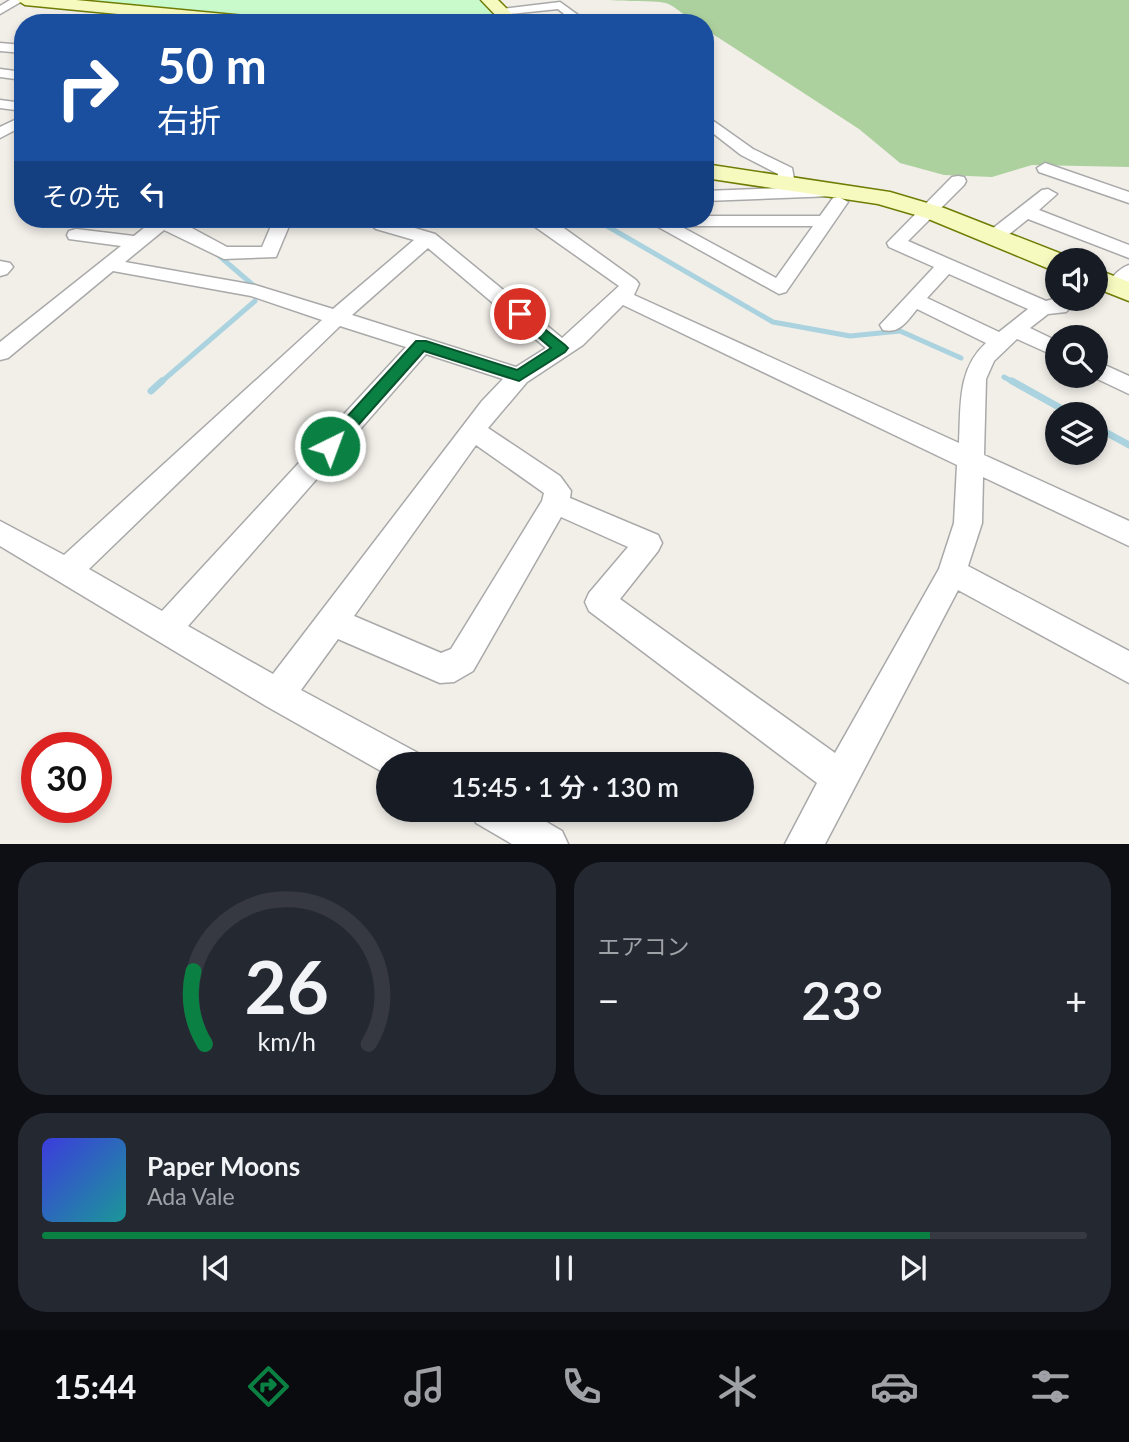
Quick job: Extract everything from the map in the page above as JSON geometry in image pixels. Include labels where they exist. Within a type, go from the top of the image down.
[{"type":"street","points":[[0,11],[18,0]]},
{"type":"street","points":[[25,0],[154,14]]},
{"type":"street","points":[[501,12],[560,5],[572,14]]},
{"type":"street","points":[[714,126],[747,152],[786,172],[786,184]]},
{"type":"street","points":[[1045,168],[1129,198]]},
{"type":"street","points":[[714,172],[842,196]]},
{"type":"street","points":[[958,181],[896,243],[946,266],[1045,300]]},
{"type":"street","points":[[995,236],[1048,194]]},
{"type":"street","points":[[714,196],[881,197],[929,211],[1045,257]]},
{"type":"street","points":[[669,228],[779,288],[842,196]]},
{"type":"street","points":[[1025,211],[1129,252]]},
{"type":"street","points":[[714,221],[825,222]]},
{"type":"street","points":[[0,353],[156,228]]},
{"type":"street","points":[[179,228],[224,253],[269,253],[279,228]]},
{"type":"street","points":[[393,228],[428,238],[560,348]]},
{"type":"street","points":[[278,695],[490,407],[519,376],[575,340],[621,296],[629,284],[550,228]]},
{"type":"street","points":[[76,235],[139,242]]},
{"type":"street","points":[[67,571],[337,317],[428,238]]},
{"type":"street","points":[[111,265],[255,291],[519,376]]},
{"type":"street","points":[[891,325],[946,266]]},
{"type":"street","points":[[621,296],[1129,534]]},
{"type":"street","points":[[914,300],[1045,346]]},
{"type":"street","points":[[804,844],[952,572],[968,523],[974,379],[984,357],[1008,335],[1045,311]]},
{"type":"street","points":[[166,629],[421,345]]},
{"type":"street","points":[[1108,375],[1129,386]]},
{"type":"street","points":[[333,622],[440,668],[454,667],[462,660],[555,503],[558,491],[551,483],[474,431]]},
{"type":"street","points":[[555,503],[648,543],[600,603],[840,778]]},
{"type":"street","points":[[0,532],[278,695],[382,752]]},
{"type":"street","points":[[952,572],[1129,668]]},
{"type":"street","points":[[510,822],[549,844]]},
{"type":"green space","points":[[77,0],[479,0],[493,14],[213,14]]},
{"type":"green space","points":[[610,0],[1129,0],[1129,167],[1032,165],[992,177],[944,175],[900,163],[859,129],[714,35],[714,14],[683,14],[666,3]]},
{"type":"waterway","points":[[610,228],[773,322],[850,336],[900,331],[961,358]]},
{"type":"waterway","points":[[217,254],[253,285]]},
{"type":"waterway","points":[[160,383],[255,301]]},
{"type":"waterway","points":[[1004,377],[1015,383]]},
{"type":"waterway","points":[[151,391],[162,381]]},
{"type":"waterway","points":[[1012,381],[1050,402]]},
{"type":"waterway","points":[[1108,434],[1129,445]]},
{"type":"route","points":[[330,446],[421,345],[519,376],[560,348],[520,314]]}]
